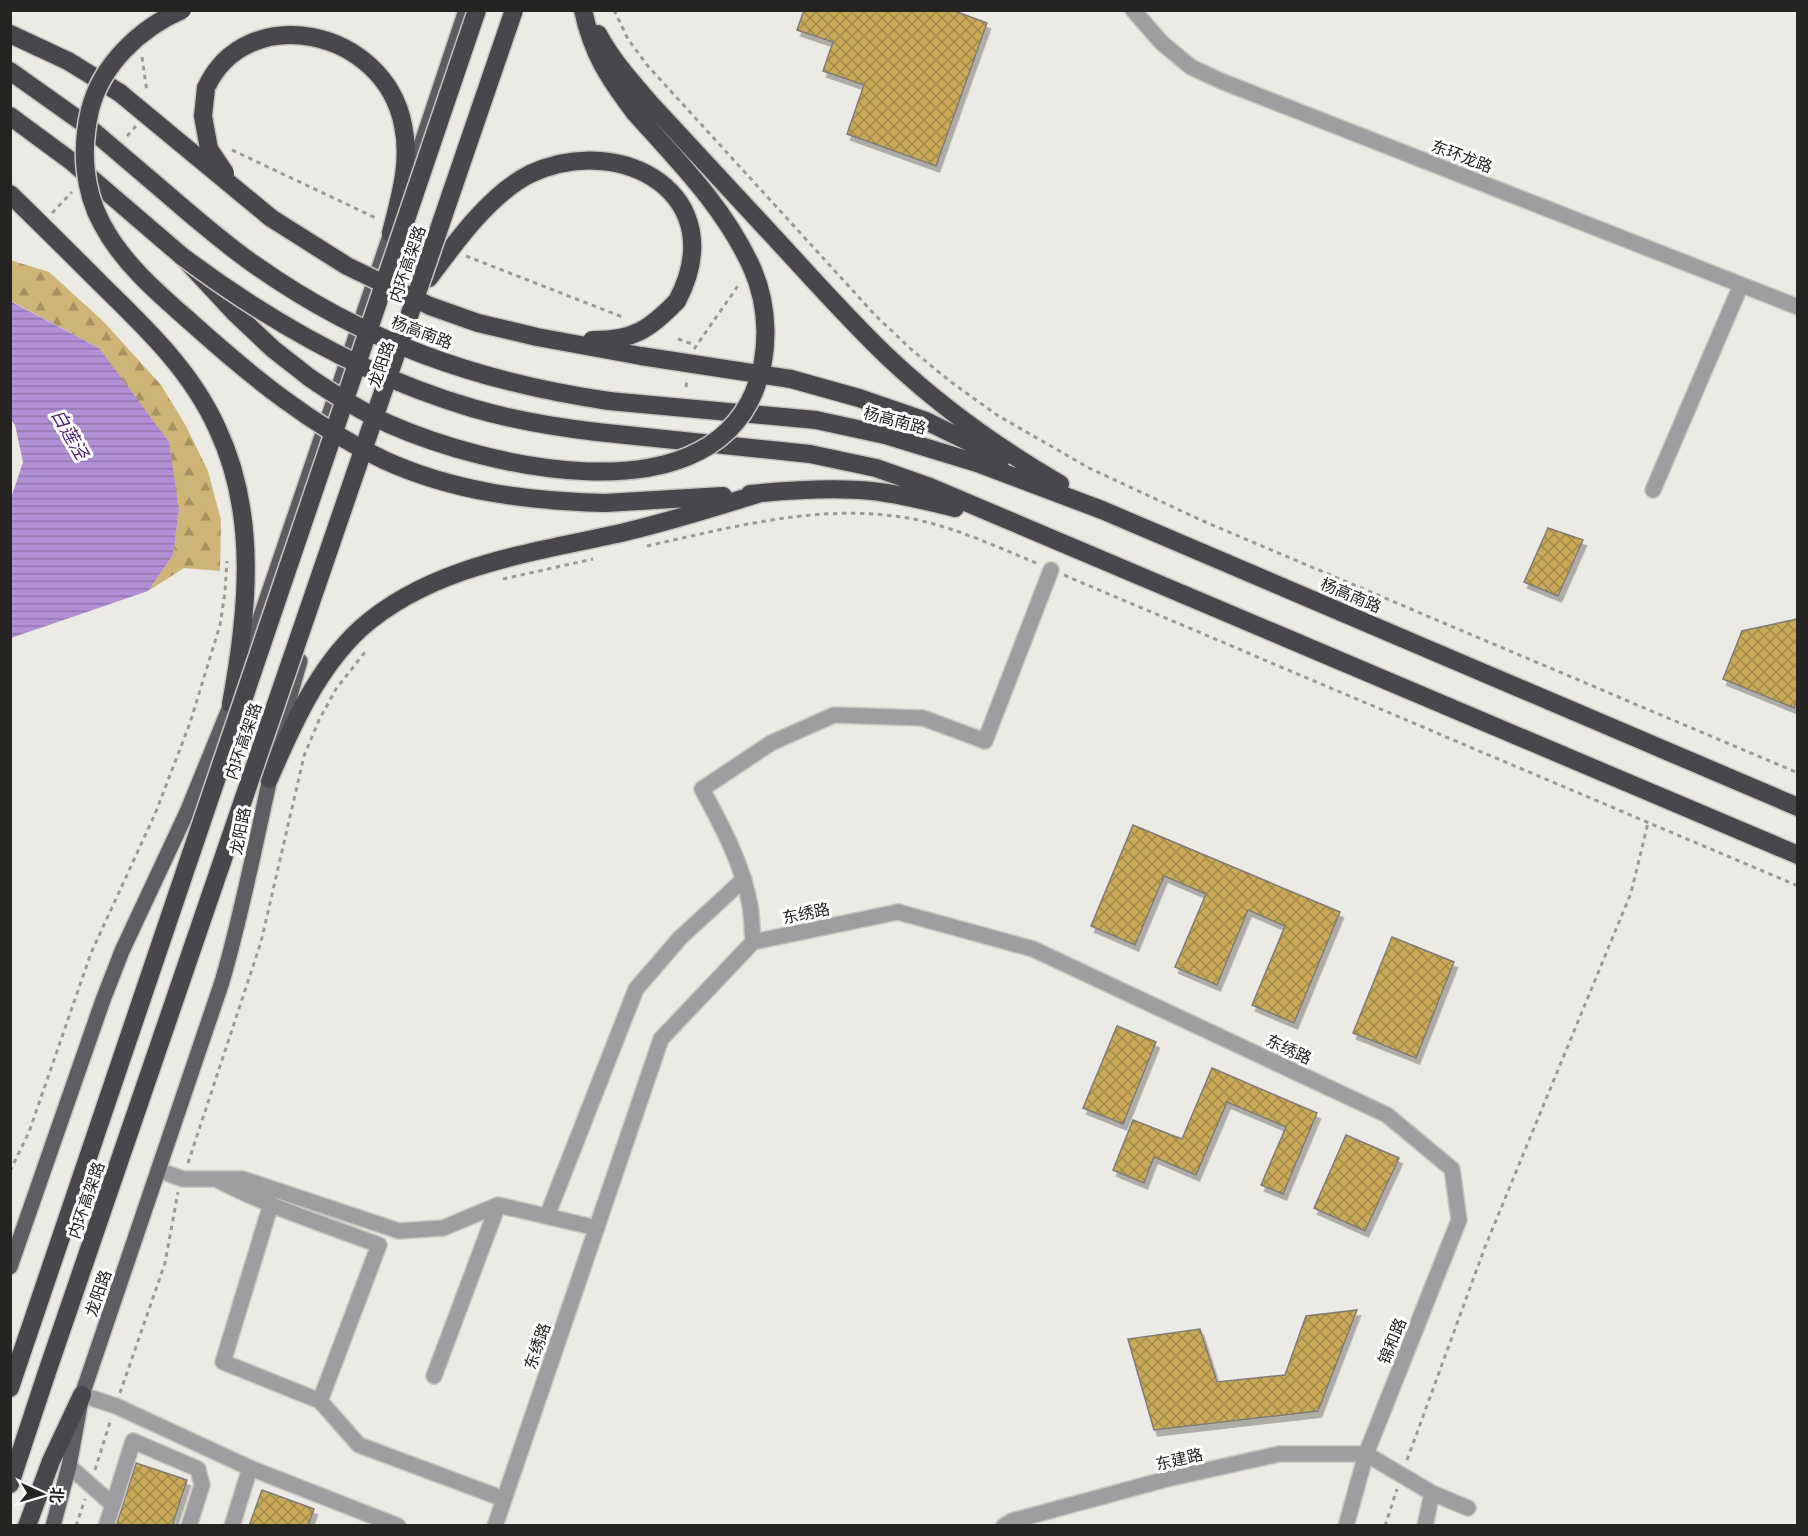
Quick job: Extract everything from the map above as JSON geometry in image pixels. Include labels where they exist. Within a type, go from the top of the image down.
[{"type":"highway","points":[[182,10],[148,30],[124,50],[113,63],[93,97],[85,130],[85,166],[91,198],[102,224],[138,272],[161,296],[256,379],[306,416],[385,460],[446,483],[503,496],[554,502],[605,503],[830,489],[916,498],[999,519]]},
{"type":"highway","name":"内环高架路","points":[[10,1388],[477,10]]},
{"type":"highway","name":"内环高架路","points":[[10,1484],[514,10]]},
{"type":"highway","points":[[583,10],[588,36],[600,64],[786,250],[891,361],[927,392],[979,431],[1041,473],[1102,510]]},
{"type":"highway","points":[[183,257],[273,350],[310,378],[350,404],[388,423],[456,448],[487,457],[537,466],[588,471],[635,470],[677,462],[708,447],[730,429],[749,405],[761,376],[766,340],[764,307],[753,271],[737,238],[642,108],[607,51],[588,10]]},
{"type":"highway","points":[[271,219],[229,178],[209,149],[203,116],[206,88],[211,74],[237,41],[261,29],[287,25],[310,27],[330,34],[350,45],[372,64],[387,83],[403,123],[407,152],[402,191],[387,227]]},
{"type":"highway","points":[[10,34],[68,61],[120,93],[271,219],[347,266],[430,306],[478,323],[537,337],[791,379],[859,398],[926,422],[1102,510]]},
{"type":"highway","name":"杨高南路","points":[[10,71],[86,125],[254,264],[287,287],[344,320],[384,339],[470,371],[532,388],[609,400],[816,420],[874,433],[980,464],[1102,510],[1797,807]]},
{"type":"highway","points":[[10,116],[71,160],[183,257],[223,286],[265,313],[366,368],[471,407],[524,421],[597,432],[810,454],[876,468],[930,488],[1797,855]]},
{"type":"highway","points":[[429,278],[460,235],[482,212],[528,175],[557,164],[582,160],[630,166],[652,175],[664,184],[680,204],[689,224],[693,249],[685,287],[677,301],[654,324],[629,337],[596,340],[537,337]]},
{"type":"highway","points":[[10,194],[158,342],[199,394],[218,428],[235,475],[245,540],[244,607],[240,654],[231,704]]},
{"type":"highway","points":[[269,779],[311,691],[335,657],[359,630],[386,608],[414,591],[442,577],[485,564],[649,526],[761,493]]},
{"type":"highway","points":[[27,1526],[51,1461],[82,1395]]},
{"type":"main road","name":"龙阳路","points":[[10,1267],[118,960],[187,812],[231,704],[387,227],[466,10]]},
{"type":"main road","name":"龙阳路","points":[[53,1526],[69,1466],[82,1395],[222,982],[249,878],[287,702],[306,639],[522,10]]},
{"type":"street","name":"东环龙路","points":[[1133,10],[1161,43],[1191,67],[1221,81],[1797,307]]},
{"type":"street","points":[[1653,490],[1741,285]]},
{"type":"street","points":[[753,942],[750,907],[744,879],[728,839],[702,789],[771,743],[834,715],[923,718],[985,741],[1051,570]]},
{"type":"street","points":[[548,1216],[636,989],[680,938],[744,879]]},
{"type":"street","name":"东绣路","points":[[495,1526],[661,1039],[753,942],[898,912],[1031,949],[1387,1114],[1452,1169]]},
{"type":"street","name":"锦和路","points":[[1346,1526],[1366,1454],[1459,1220],[1452,1169]]},
{"type":"street","points":[[158,1170],[183,1179],[243,1179],[399,1231],[443,1228],[498,1205],[597,1228]]},
{"type":"street","points":[[218,1180],[242,1193],[379,1245],[320,1401]]},
{"type":"street","points":[[271,1204],[223,1362],[320,1401],[359,1444],[504,1499]]},
{"type":"street","points":[[434,1376],[498,1205]]},
{"type":"street","points":[[82,1395],[116,1407],[250,1468],[398,1526]]},
{"type":"street","points":[[106,1526],[133,1441],[198,1469],[202,1485],[189,1526]]},
{"type":"street","name":"东建路","points":[[1004,1526],[1012,1521],[1167,1479],[1279,1454],[1366,1454]]},
{"type":"street","points":[[1366,1454],[1432,1493],[1468,1508]]},
{"type":"street","points":[[69,1466],[113,1504]]},
{"type":"street","points":[[232,1526],[250,1468]]},
{"type":"street","points":[[1425,1526],[1432,1493]]},
{"type":"path","points":[[614,10],[628,39],[647,65],[876,316],[943,376],[997,416],[1089,468],[1203,521],[1797,773]]},
{"type":"path","points":[[142,56],[148,100]]},
{"type":"path","points":[[231,150],[387,227]]},
{"type":"path","points":[[51,214],[77,187]]},
{"type":"path","points":[[461,253],[633,321]]},
{"type":"path","points":[[678,339],[695,345]]},
{"type":"path","points":[[640,548],[757,521],[803,515],[874,514],[908,518],[945,527],[1797,886]]},
{"type":"path","points":[[10,1171],[29,1132],[91,953],[155,814],[190,723],[220,625],[227,555]]},
{"type":"path","points":[[497,581],[596,558]]},
{"type":"path","points":[[76,1526],[165,1263],[175,1203],[258,954],[273,899],[304,756],[319,720],[336,689],[356,661],[372,644]]},
{"type":"path","points":[[1385,1526],[1401,1476],[1485,1247],[1631,893],[1648,823]]},
{"type":"green space","points":[[10,260],[49,272],[103,321],[161,385],[186,426],[208,471],[221,520],[220,571],[184,568],[148,591],[173,555],[179,510],[99,348],[11,301]]},
{"type":"water","name":"白莲泾","points":[[10,301],[99,348],[169,442],[179,510],[173,555],[148,591],[11,638],[11,498],[23,462],[15,425],[11,420]]},
{"type":"building","points":[[804,10],[952,10],[987,23],[936,166],[847,134],[864,85],[823,71],[833,42],[797,30]]},
{"type":"building","points":[[1548,528],[1583,540],[1558,596],[1524,582]]},
{"type":"building","points":[[1797,619],[1797,700],[1794,708],[1723,679],[1742,631]]},
{"type":"building","points":[[1133,825],[1340,912],[1294,1023],[1252,1005],[1285,926],[1248,910],[1217,985],[1175,967],[1206,894],[1164,876],[1135,945],[1091,926]]},
{"type":"building","points":[[1392,937],[1454,962],[1416,1058],[1353,1033]]},
{"type":"building","points":[[1117,1026],[1156,1042],[1123,1124],[1083,1108]]},
{"type":"building","points":[[1212,1068],[1317,1113],[1283,1194],[1261,1185],[1286,1127],[1227,1102],[1196,1175],[1154,1157],[1144,1183],[1113,1170],[1133,1120],[1182,1139]]},
{"type":"building","points":[[1346,1135],[1399,1158],[1365,1231],[1314,1208]]},
{"type":"building","points":[[1357,1310],[1318,1411],[1154,1430],[1128,1339],[1200,1329],[1217,1382],[1285,1375],[1306,1316]]},
{"type":"building","points":[[136,1463],[187,1480],[172,1526],[116,1526]]},
{"type":"building","points":[[262,1490],[314,1509],[308,1526],[249,1526]]}]
